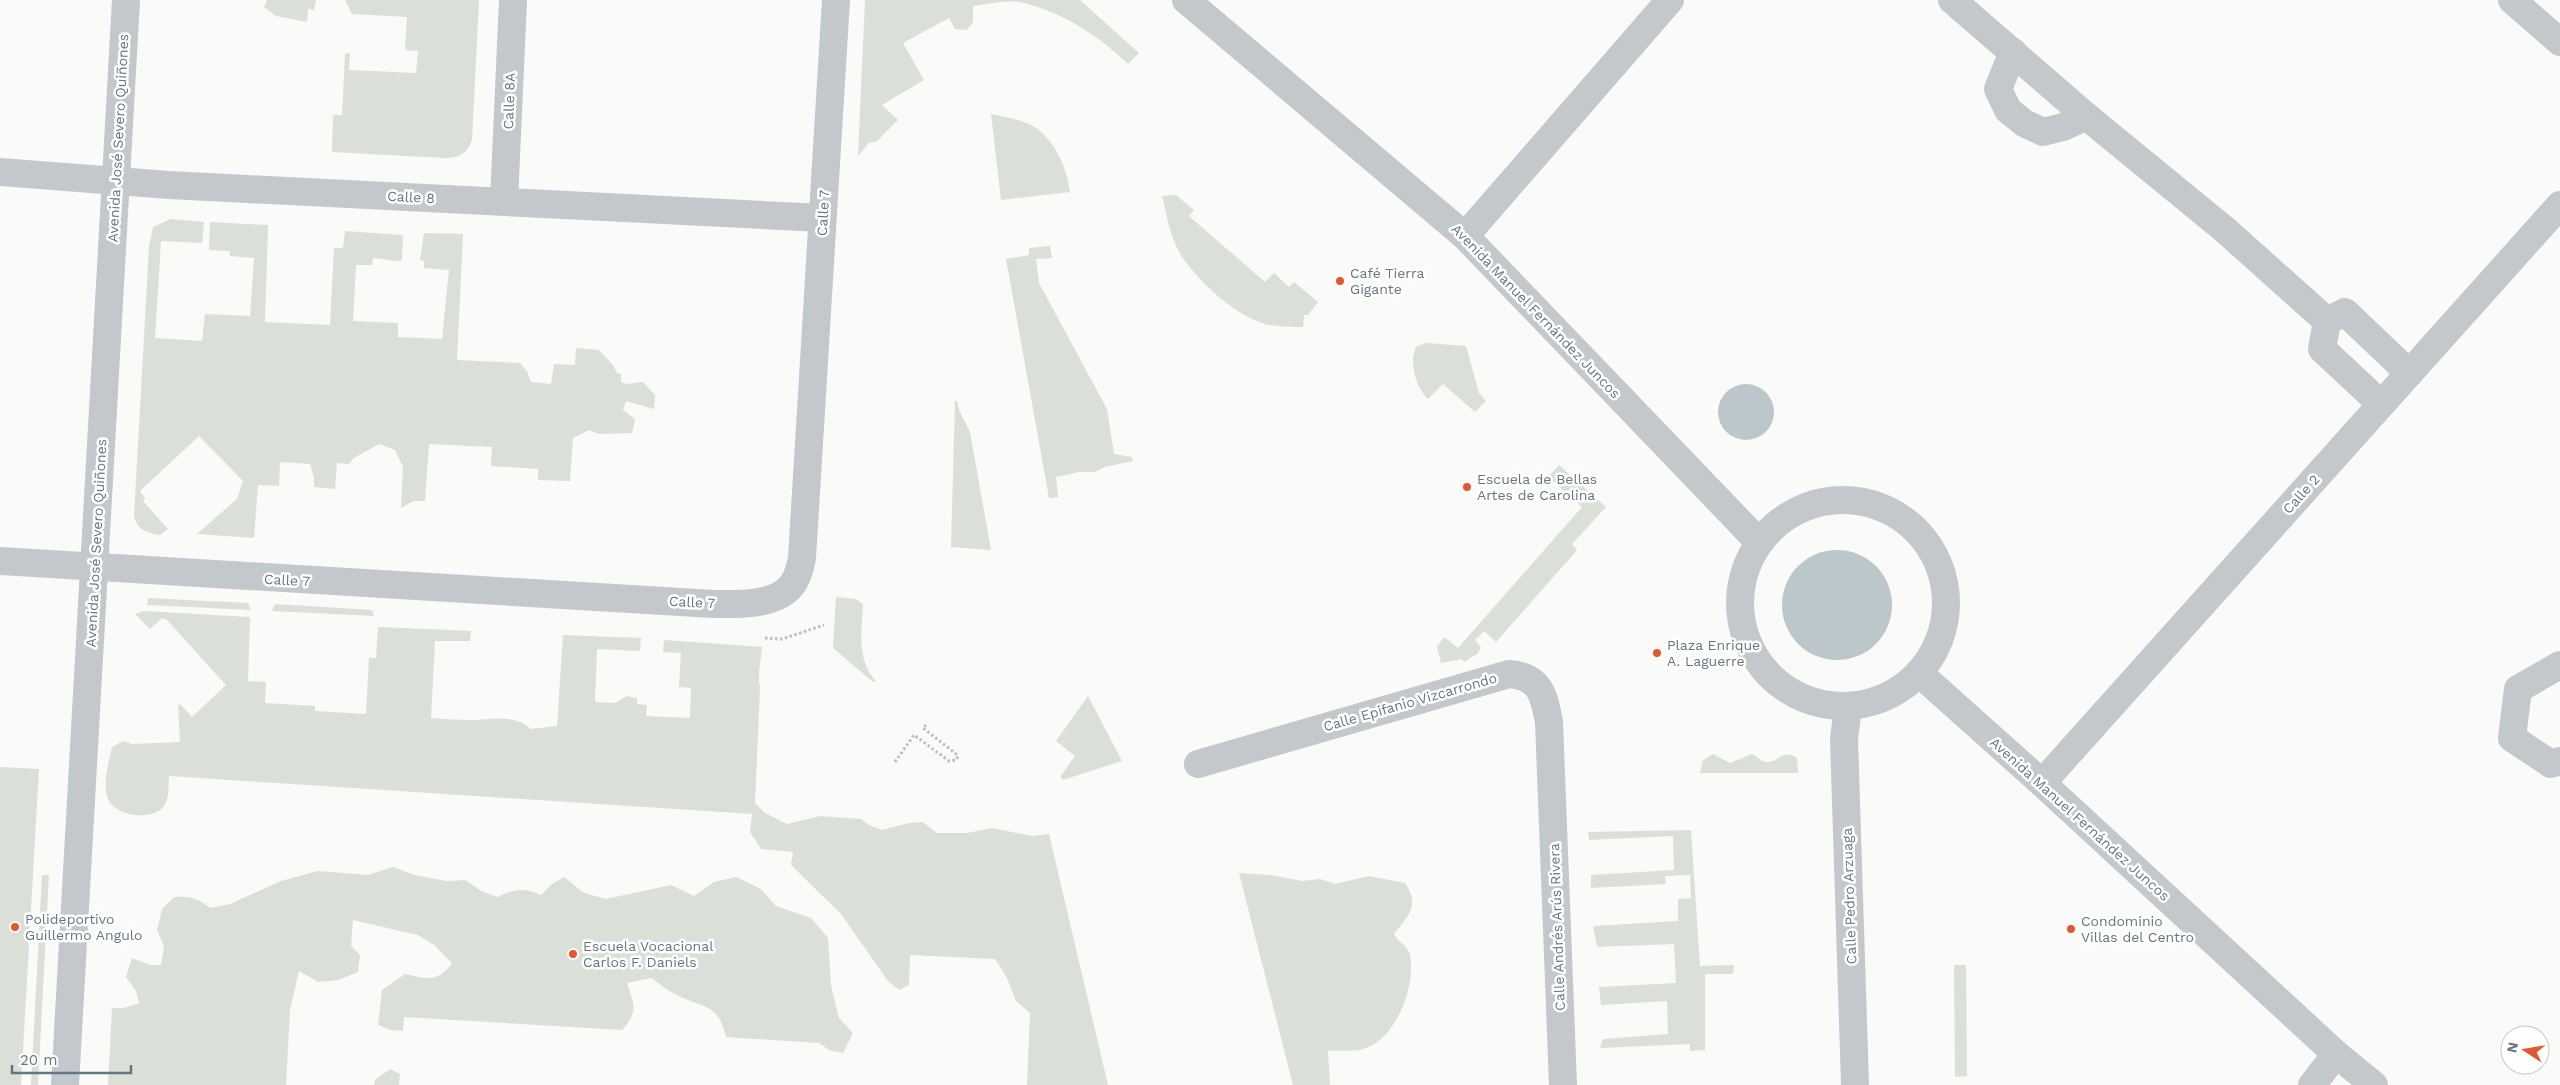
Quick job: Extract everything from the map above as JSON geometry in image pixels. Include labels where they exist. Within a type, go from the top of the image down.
[{"type":"street","name":"Avenida José Severo Quiñones","points":[[65,1085],[126,0]]},
{"type":"street","name":"Calle 8A","points":[[504,202],[513,0]]},
{"type":"street","name":"Calle 7","points":[[0,561],[713,604],[733,604],[772,599],[785,591],[797,578],[802,558],[836,0]]},
{"type":"street","name":"Avenida Manuel Fernández Juncos","points":[[1186,0],[1465,236],[1758,541]]},
{"type":"street","points":[[1465,236],[1670,0]]},
{"type":"street","points":[[1952,0],[2086,116],[2224,229],[2327,321]]},
{"type":"street","points":[[2512,0],[2560,42]]},
{"type":"street","points":[[2013,52],[1998,89],[2008,110],[2024,123],[2043,132],[2063,127],[2086,116]]},
{"type":"street","name":"Calle 8","points":[[0,172],[115,182],[822,218]]},
{"type":"street","name":"Calle 2","points":[[2042,783],[2560,205]]},
{"type":"street","points":[[2327,321],[2345,312],[2409,373]]},
{"type":"street","points":[[2327,321],[2322,349],[2381,404]]},
{"type":"street","points":[[1838,498],[1878,504],[1913,526],[1937,558],[1947,598],[1942,639],[1920,674],[1887,698],[1848,707],[1807,702],[1772,681],[1748,648],[1738,608],[1744,568],[1758,541],[1798,508],[1838,498]]},
{"type":"street","points":[[2560,665],[2518,689],[2512,738],[2551,764],[2560,761]]},
{"type":"street","name":"Calle Epifanio Vizcarrondo","points":[[1198,764],[1509,674],[1526,677],[1538,686],[1545,699],[1549,722],[1550,769]]},
{"type":"street","name":"Avenida Manuel Fernández Juncos","points":[[1920,674],[2042,783],[2336,1054],[2374,1085]]},
{"type":"street","name":"Calle Pedro Arzuaga","points":[[1848,707],[1844,739],[1855,1085]]},
{"type":"street","name":"Calle Andrés Arús Rivera","points":[[1550,769],[1563,1085]]},
{"type":"street","points":[[2312,1085],[2336,1054]]},
{"type":"path","points":[[895,762],[914,735],[949,761],[956,760],[958,756],[955,753],[923,728],[926,725]]},
{"type":"shaded area","points":[[267,0],[316,0],[314,10],[308,9],[307,22],[276,16],[264,7]]},
{"type":"shaded area","points":[[345,0],[479,0],[472,140],[465,152],[454,157],[445,158],[332,152],[333,115],[342,115],[345,54],[350,53],[349,70],[416,73],[418,51],[405,50],[407,17],[352,14]]},
{"type":"shaded area","points":[[865,0],[1080,0],[1139,53],[1128,64],[1091,34],[1050,11],[1035,6],[1019,2],[996,2],[973,6],[973,22],[967,30],[955,29],[949,18],[903,43],[924,80],[882,105],[898,120],[877,141],[869,143],[858,156]]},
{"type":"shaded area","points":[[991,114],[1026,123],[1043,134],[1055,148],[1063,165],[1070,192],[1001,200]]},
{"type":"shaded area","points":[[1176,195],[1194,210],[1189,216],[1265,282],[1274,273],[1289,287],[1294,282],[1318,302],[1308,315],[1304,315],[1303,327],[1274,326],[1253,320],[1229,305],[1207,286],[1181,255],[1171,234],[1162,196]]},
{"type":"shaded area","points":[[171,219],[204,222],[202,243],[161,241],[155,338],[202,341],[205,314],[250,316],[254,258],[230,256],[230,251],[209,250],[210,222],[268,225],[265,322],[330,325],[334,248],[343,248],[345,231],[403,235],[402,260],[373,258],[372,265],[356,265],[353,321],[398,323],[398,337],[442,339],[449,270],[424,268],[424,261],[420,260],[424,233],[463,234],[457,360],[520,363],[527,371],[531,382],[551,384],[554,364],[575,365],[576,348],[599,350],[613,365],[617,373],[621,374],[621,382],[626,384],[643,382],[655,395],[654,409],[626,401],[623,410],[635,419],[632,433],[599,434],[589,430],[573,438],[570,481],[538,480],[538,469],[491,466],[492,447],[429,444],[425,501],[414,501],[401,508],[403,467],[395,450],[379,444],[354,458],[349,464],[337,463],[335,489],[314,487],[314,478],[310,464],[280,462],[279,486],[258,485],[254,538],[197,534],[237,499],[243,481],[199,436],[140,491],[145,498],[143,501],[168,529],[160,535],[147,532],[140,528],[134,516],[149,247],[153,227]]},
{"type":"shaded area","points":[[1050,246],[1052,258],[1036,259],[1039,283],[1107,409],[1114,454],[1132,457],[1133,461],[1105,467],[1095,472],[1079,472],[1056,477],[1058,497],[1049,498],[1006,259],[1029,255],[1029,248]]},
{"type":"shaded area","points":[[1427,343],[1466,346],[1479,393],[1486,401],[1475,412],[1443,384],[1428,399],[1424,394],[1417,381],[1413,359],[1417,346]]},
{"type":"shaded area","points":[[1741,384],[1751,384],[1766,392],[1772,401],[1774,412],[1772,423],[1766,432],[1751,440],[1741,440],[1730,435],[1723,428],[1718,417],[1718,407],[1723,396],[1730,389]]},
{"type":"shaded area","points":[[955,401],[957,401],[959,410],[970,432],[991,550],[951,547]]},
{"type":"shaded area","points":[[1559,465],[1606,507],[1572,544],[1577,550],[1496,642],[1484,631],[1475,640],[1481,647],[1477,654],[1464,662],[1462,659],[1441,663],[1437,647],[1444,637],[1458,648],[1582,507],[1548,477]]},
{"type":"shaded area","points":[[1837,550],[1848,551],[1858,555],[1876,566],[1887,584],[1891,594],[1891,616],[1887,626],[1876,644],[1858,655],[1848,659],[1837,660],[1826,659],[1816,655],[1798,644],[1787,626],[1783,616],[1782,605],[1783,594],[1787,584],[1798,566],[1816,555],[1826,551]]},
{"type":"shaded area","points":[[836,597],[856,599],[863,604],[861,634],[863,654],[865,664],[876,681],[873,682],[833,648]]},
{"type":"shaded area","points":[[148,598],[248,603],[251,610],[147,605]]},
{"type":"shaded area","points":[[275,604],[372,610],[374,616],[272,611]]},
{"type":"shaded area","points":[[144,611],[250,617],[248,681],[266,682],[265,703],[315,706],[315,711],[366,714],[369,658],[376,658],[378,627],[471,631],[470,641],[435,641],[431,718],[479,720],[502,718],[517,721],[531,729],[557,726],[563,635],[641,638],[640,651],[597,649],[595,702],[615,703],[627,696],[637,698],[637,704],[647,705],[646,716],[690,718],[691,688],[679,687],[681,653],[663,652],[664,640],[762,647],[759,672],[755,803],[765,813],[787,824],[820,816],[861,819],[869,825],[882,830],[909,823],[923,822],[937,833],[967,833],[992,828],[1032,836],[1049,834],[1108,1085],[1027,1085],[1030,1013],[1016,1001],[1007,978],[995,959],[910,955],[909,985],[899,990],[888,981],[841,914],[791,865],[793,852],[761,849],[750,832],[752,814],[169,776],[167,799],[159,811],[152,814],[136,815],[120,811],[109,801],[106,788],[106,774],[112,747],[123,741],[132,744],[180,742],[178,706],[180,704],[192,717],[226,685],[167,620],[162,618],[150,629],[135,614]]},
{"type":"shaded area","points":[[1088,696],[1122,761],[1063,780],[1060,777],[1075,756],[1056,741]]},
{"type":"shaded area","points":[[1713,754],[1730,763],[1752,754],[1766,762],[1771,762],[1783,755],[1791,755],[1797,758],[1798,773],[1700,773],[1703,760]]},
{"type":"shaded area","name":"Polideportivo Guillermo Angulo","points":[[0,767],[39,769],[21,1085],[0,1085]]},
{"type":"shaded area","points":[[1691,830],[1700,966],[1734,965],[1733,974],[1705,974],[1705,1050],[1690,1051],[1690,1044],[1600,1048],[1603,1039],[1668,1034],[1667,1001],[1601,1005],[1599,987],[1676,983],[1674,944],[1597,947],[1593,926],[1678,921],[1678,899],[1691,898],[1690,875],[1665,876],[1666,884],[1591,888],[1591,875],[1674,870],[1673,836],[1589,840],[1588,832]]},
{"type":"shaded area","points":[[393,867],[414,875],[446,881],[465,880],[483,892],[498,897],[519,890],[541,895],[552,884],[564,877],[584,893],[606,899],[671,885],[694,896],[714,882],[736,877],[761,889],[776,906],[811,918],[828,938],[831,985],[839,1018],[853,1033],[843,1053],[829,1050],[819,1043],[726,1037],[723,1026],[714,1012],[674,993],[651,978],[627,983],[634,1008],[631,1018],[622,1030],[404,1017],[403,1031],[391,1030],[378,1025],[382,990],[405,974],[426,978],[437,977],[452,963],[434,945],[418,935],[353,920],[351,946],[360,955],[358,972],[338,980],[318,982],[299,971],[290,1010],[286,1085],[108,1085],[112,1008],[124,1008],[139,1003],[136,991],[126,977],[132,958],[150,965],[161,965],[164,946],[157,930],[162,909],[174,897],[194,898],[210,908],[230,904],[281,881],[318,871],[368,875]]},
{"type":"shaded area","points":[[1239,873],[1270,875],[1302,881],[1320,879],[1335,884],[1369,876],[1405,883],[1409,891],[1412,898],[1411,910],[1394,934],[1410,955],[1410,981],[1401,1010],[1385,1035],[1375,1044],[1359,1050],[1328,1051],[1330,1085],[1293,1085]]},
{"type":"shaded area","points":[[42,875],[49,875],[38,1085],[31,1085]]},
{"type":"shaded area","points":[[1954,965],[1966,965],[1967,1076],[1955,1077]]},
{"type":"shaded area","points":[[390,1069],[400,1074],[399,1085],[374,1085],[375,1080]]},
{"type":"place","name":"Café Tierra Gigante","points":[[1340,281]]},
{"type":"place","name":"Escuela de Bellas Artes de Carolina","points":[[1467,487]]},
{"type":"place","name":"Plaza Enrique A. Laguerre","points":[[1657,653]]},
{"type":"place","name":"Polideportivo Guillermo Angulo","points":[[15,927]]},
{"type":"place","name":"Condominio Villas del Centro","points":[[2071,929]]},
{"type":"place","name":"Escuela Vocacional Carlos F. Daniels","points":[[573,954]]}]
